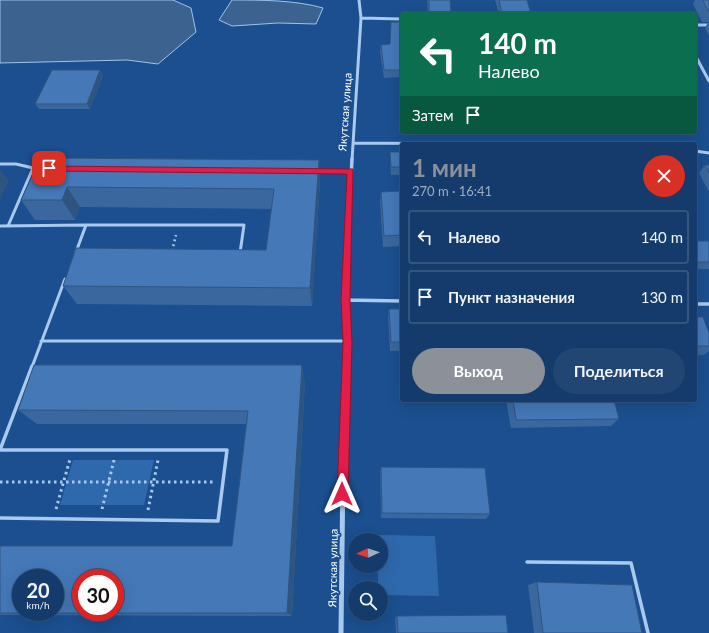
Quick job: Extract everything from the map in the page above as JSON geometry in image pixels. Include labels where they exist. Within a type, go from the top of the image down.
[{"type":"street","name":"Якутская улица","points":[[341,633],[343,468],[347,342],[345,300],[350,171],[361,18],[359,0]]},
{"type":"street","points":[[361,18],[400,19]]},
{"type":"street","points":[[697,25],[709,25]]},
{"type":"street","points":[[697,59],[709,81]]},
{"type":"street","points":[[353,143],[400,143]]},
{"type":"street","points":[[697,152],[709,153]]},
{"type":"street","points":[[345,300],[400,301]]},
{"type":"street","points":[[697,304],[709,304]]},
{"type":"lane","points":[[0,164],[16,164],[33,168],[41,168]]},
{"type":"lane","points":[[8,226],[33,168]]},
{"type":"lane","points":[[311,171],[350,171]]},
{"type":"lane","points":[[82,254],[75,254],[86,225]]},
{"type":"lane","points":[[0,226],[244,225],[240,253],[233,253]]},
{"type":"lane","points":[[0,518],[218,521],[227,450],[0,450],[66,276]]},
{"type":"lane","points":[[41,341],[347,342]]},
{"type":"lane","points":[[527,562],[631,563],[648,633]]},
{"type":"path","points":[[172,254],[179,225]]},
{"type":"path","points":[[54,519],[73,450]]},
{"type":"path","points":[[100,519],[116,450]]},
{"type":"path","points":[[146,520],[160,450]]},
{"type":"path","points":[[0,482],[223,482]]},
{"type":"shaded area","points":[[0,0],[173,0],[191,8],[196,32],[158,64],[127,60],[0,63]]},
{"type":"shaded area","points":[[232,0],[290,2],[323,8],[316,24],[278,23],[232,26],[219,20]]},
{"type":"shaded area","points":[[73,460],[154,460],[144,505],[60,505]]},
{"type":"shaded area","points":[[388,535],[435,536],[439,596],[388,595],[388,581],[378,581],[378,573],[388,573]]},
{"type":"building","points":[[429,0],[450,0],[451,12],[429,12]]},
{"type":"building","points":[[499,0],[527,0],[530,12],[502,12]]},
{"type":"building","points":[[703,0],[709,0],[709,11],[708,11]]},
{"type":"building","points":[[391,22],[400,22],[400,70],[384,70],[381,45],[390,44]]},
{"type":"building","points":[[52,70],[100,70],[87,104],[35,104]]},
{"type":"building","points":[[390,152],[400,152],[400,167],[391,167]]},
{"type":"building","points":[[40,158],[319,160],[310,288],[63,286],[76,248],[266,250],[274,189],[67,187],[62,200],[21,200]]},
{"type":"building","points":[[705,165],[709,165],[709,173]]},
{"type":"building","points":[[400,191],[400,235],[384,236],[381,192]]},
{"type":"building","points":[[697,241],[709,241],[709,262],[697,262]]},
{"type":"building","points":[[389,309],[400,309],[400,342],[391,342]]},
{"type":"building","points":[[697,317],[703,317],[709,333],[709,346],[697,346]]},
{"type":"building","points":[[34,365],[302,365],[287,613],[124,613],[124,569],[72,569],[72,613],[64,613],[64,569],[12,569],[12,613],[0,613],[0,546],[232,546],[248,411],[18,410]]},
{"type":"building","points":[[513,402],[615,402],[619,419],[516,420]]},
{"type":"building","points":[[381,467],[485,468],[490,514],[382,513]]},
{"type":"building","points":[[537,582],[632,585],[642,633],[543,633]]},
{"type":"building","points":[[506,615],[508,633],[398,633],[397,616]]},
{"type":"route","points":[[49,168],[350,171],[345,300],[347,342],[342,494]]}]
